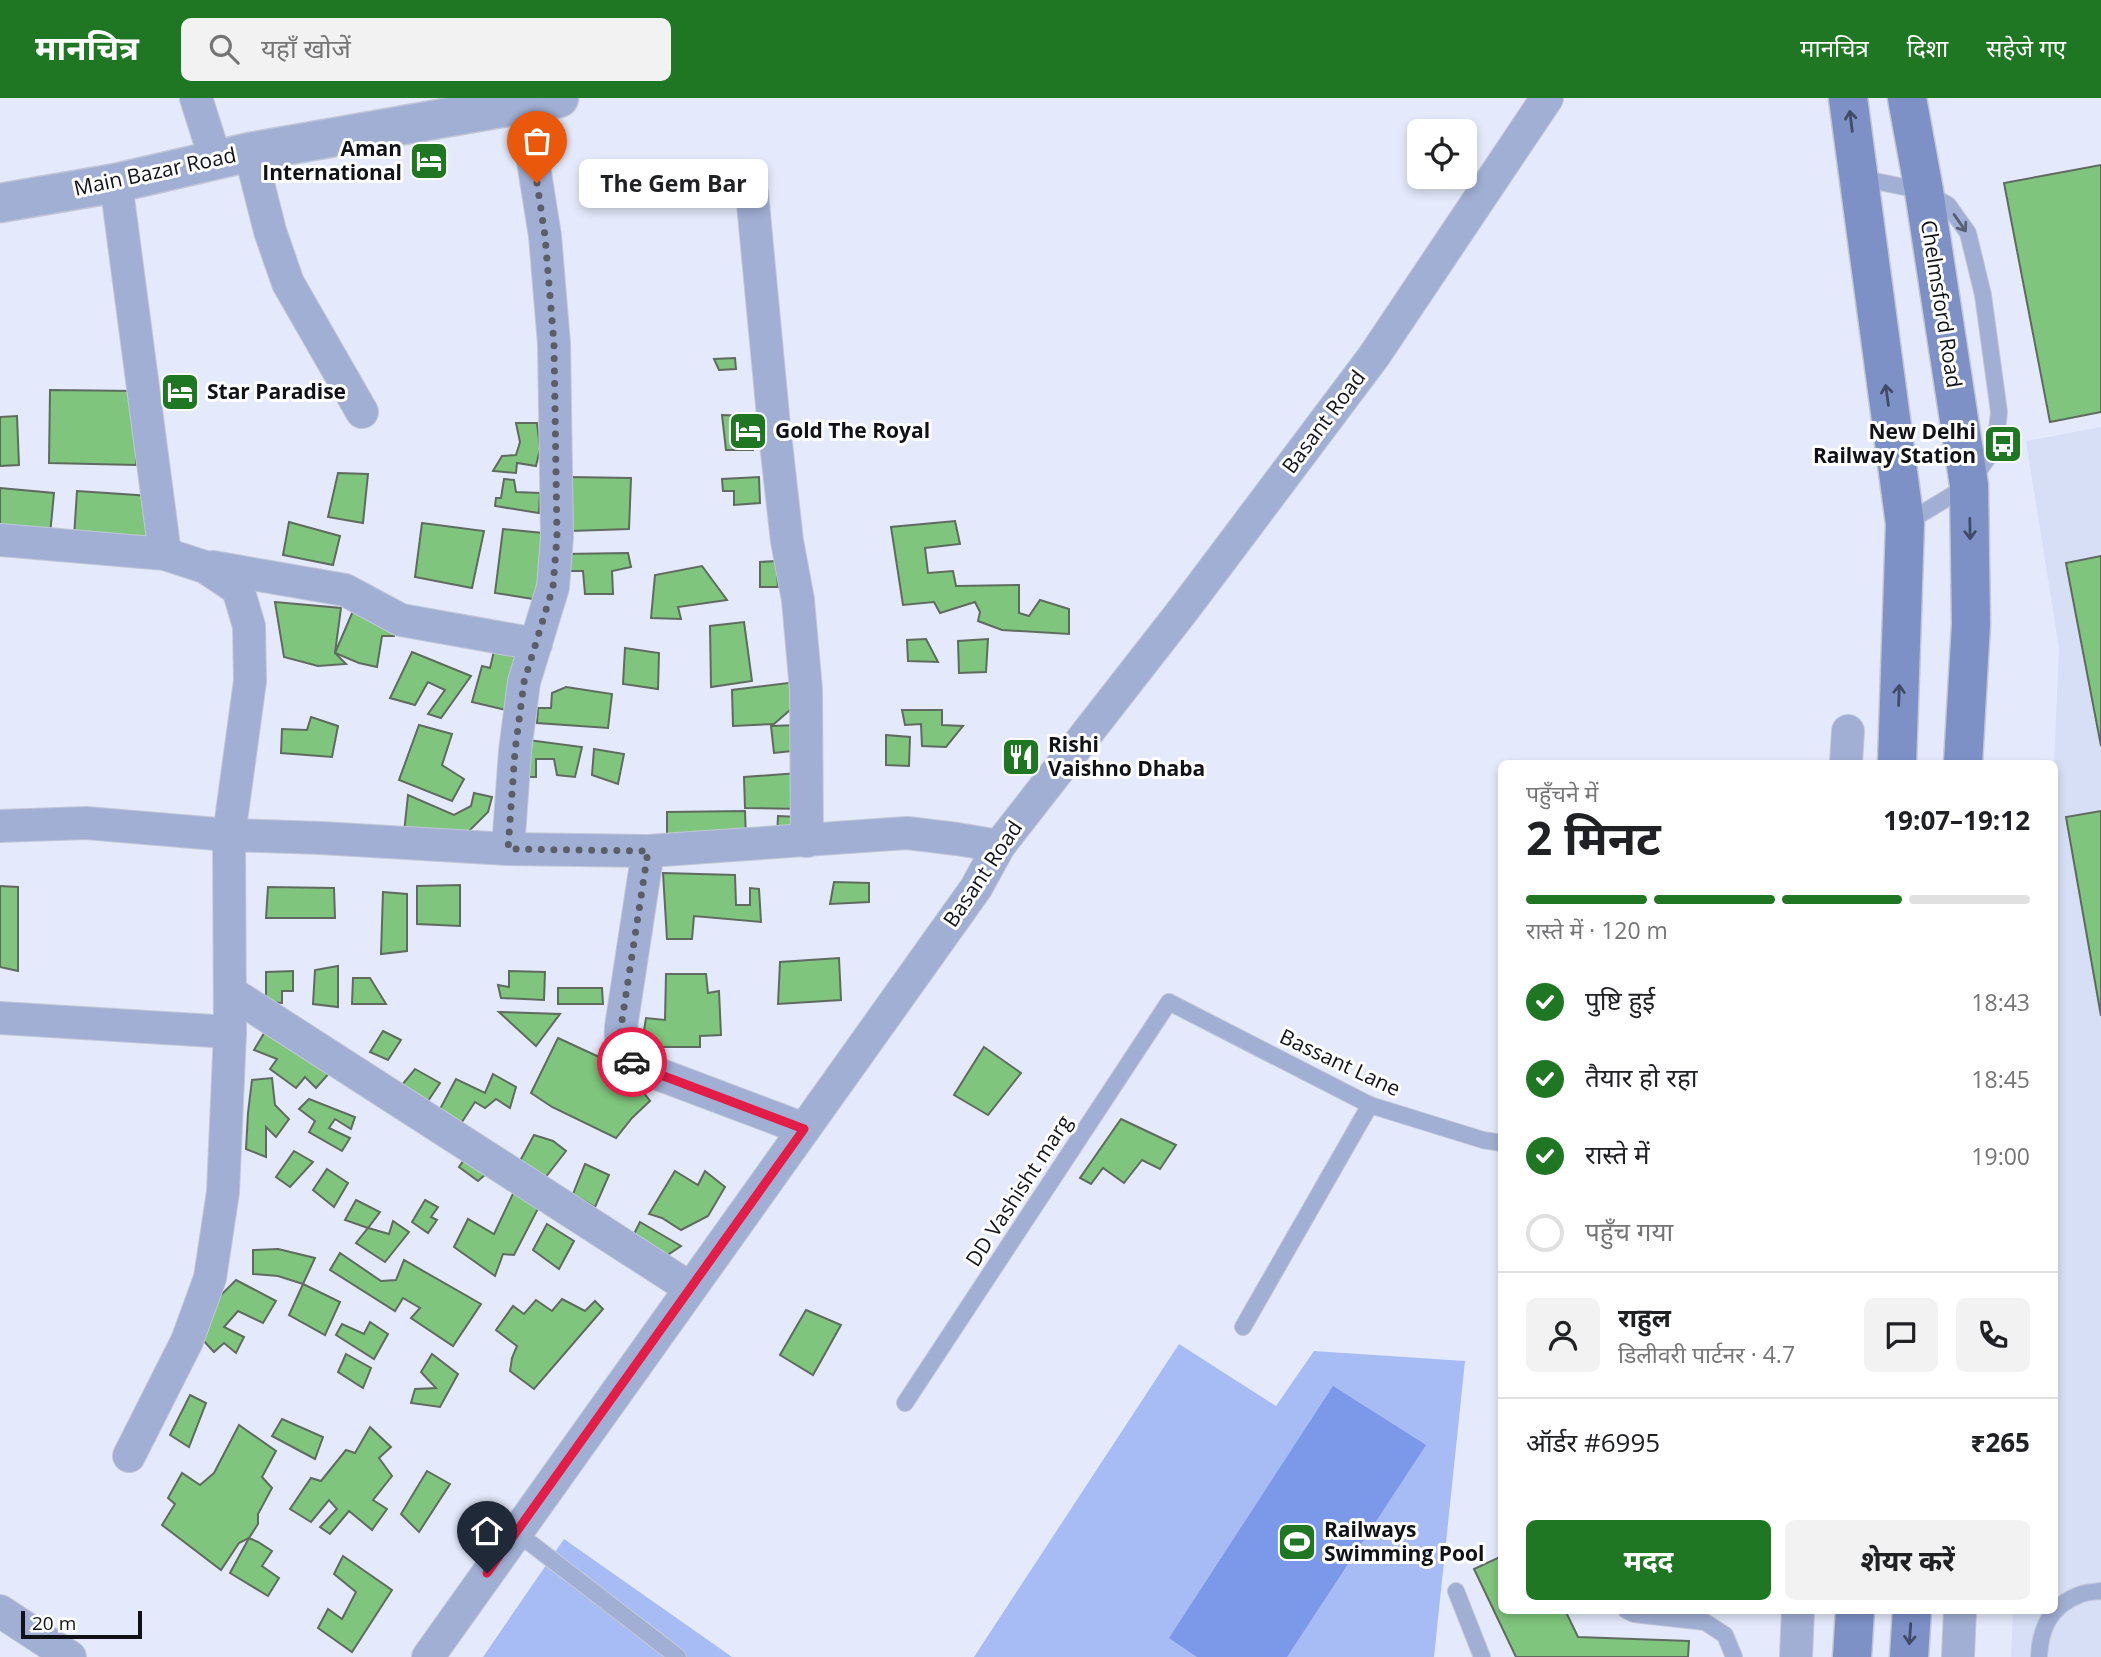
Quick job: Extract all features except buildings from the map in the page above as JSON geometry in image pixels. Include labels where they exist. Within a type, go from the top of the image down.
[{"type":"main road","points":[[1848,98],[1905,524],[1897,760]]},
{"type":"main road","name":"Chelmsford Road","points":[[1907,98],[1969,485],[1971,624],[1963,760]]},
{"type":"main road","points":[[1852,1657],[1855,1614]]},
{"type":"main road","points":[[1909,1657],[1912,1614]]},
{"type":"street","points":[[196,98],[233,156],[270,231],[288,283],[362,412]]},
{"type":"street","name":"Basant Road","points":[[428,1657],[976,887],[999,846],[1184,609],[1374,356],[1547,98]]},
{"type":"street","points":[[508,849],[515,751],[524,682],[553,587],[557,537],[554,344],[545,236],[541,101]]},
{"type":"street","name":"Main Bazar Road","points":[[0,203],[116,183],[233,156],[541,101]]},
{"type":"street","points":[[116,183],[180,559]]},
{"type":"street","points":[[752,193],[772,413],[787,541],[798,600],[804,677],[807,841]]},
{"type":"street","points":[[0,540],[180,559],[345,590],[401,620],[536,644]]},
{"type":"street","points":[[130,1456],[187,1341],[210,1278],[223,1192],[230,1032],[229,835],[250,681],[248,626],[238,589],[205,567],[180,559]]},
{"type":"street","points":[[1846,760],[1848,730]]},
{"type":"street","points":[[0,826],[86,823],[229,835],[508,849],[648,851],[908,833],[999,846]]},
{"type":"street","points":[[648,851],[621,1027],[620,1043],[625,1056],[637,1066],[804,1129]]},
{"type":"street","points":[[230,992],[690,1288]]},
{"type":"street","points":[[0,1018],[230,1032]]},
{"type":"street","points":[[0,1611],[70,1657]]},
{"type":"street","points":[[1796,1657],[1798,1614]]},
{"type":"street","points":[[1958,1657],[1960,1614]]},
{"type":"lane","points":[[1858,177],[1924,191]]},
{"type":"lane","points":[[1905,524],[1969,485]]},
{"type":"lane","name":"Bassant Lane","points":[[1169,1002],[1370,1105],[1498,1142]]},
{"type":"lane","name":"DD Vashisht marg","points":[[905,1403],[1169,1002]]},
{"type":"lane","points":[[1243,1327],[1370,1105]]},
{"type":"lane","points":[[516,1532],[678,1657]]},
{"type":"lane","points":[[1456,1591],[1482,1657]]},
{"type":"lane","points":[[2058,1608],[2079,1595],[2101,1591]]},
{"type":"lane","points":[[1634,1614],[1705,1622],[1725,1635],[1734,1657]]},
{"type":"lane","points":[[2039,1657],[2040,1639],[2051,1614]]},
{"type":"shaded area","points":[[2101,427],[2101,1657],[2011,1657],[2013,1614],[2058,1614],[2058,760],[2054,760],[2059,648],[2026,441]]},
{"type":"shaded area","points":[[1179,1344],[1276,1406],[1314,1351],[1465,1361],[1434,1657],[974,1657]]},
{"type":"shaded area","name":"Railways Swimming Pool","points":[[1333,1386],[1426,1445],[1287,1657],[1197,1657],[1169,1638]]},
{"type":"shaded area","points":[[564,1539],[732,1657],[483,1657]]},
{"type":"way so far","points":[[537,183],[545,236],[554,344],[557,537],[553,587],[524,682],[515,751],[508,849],[648,851],[621,1027],[620,1043],[625,1056],[632,1062]]},
{"type":"place","name":"Aman International","points":[[429,161]]},
{"type":"place","name":"The Gem Bar","points":[[537,183]]},
{"type":"place","name":"Star Paradise","points":[[180,392]]},
{"type":"place","name":"Gold The Royal","points":[[748,431]]},
{"type":"place","name":"New Delhi Railway Station","points":[[2003,444]]},
{"type":"place","name":"Rishi Vaishno Dhaba","points":[[1021,757]]},
{"type":"place","name":"Railways Swimming Pool","points":[[1297,1542]]},
{"type":"route","points":[[487,1573],[804,1129],[632,1062]]}]
